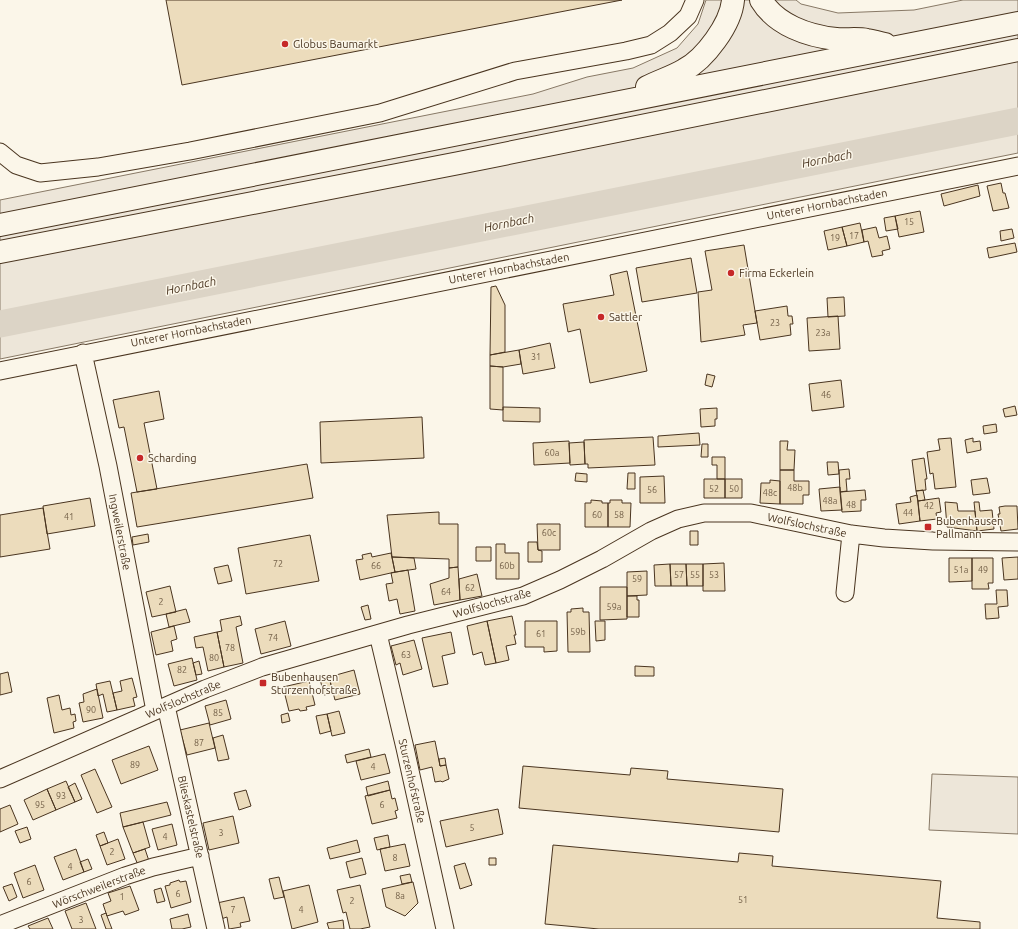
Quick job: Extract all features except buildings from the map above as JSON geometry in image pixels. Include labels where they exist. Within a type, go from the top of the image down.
[{"type":"highway","points":[[613,102],[685,70],[708,50],[721,33],[733,0]]},
{"type":"highway","points":[[761,0],[773,15],[790,26],[810,35],[836,39],[866,40],[898,47]]},
{"type":"highway","points":[[0,225],[613,102],[1018,23]]},
{"type":"highway","points":[[0,252],[460,163],[1018,50]]},
{"type":"street","points":[[5,156],[16,165],[40,173],[98,167],[380,113],[515,71],[651,45],[670,33],[688,16],[695,0]]},
{"type":"street","name":"Unterer Hornbachstaden","points":[[0,370],[1018,166]]},
{"type":"street","name":"Ingweilerstraße","points":[[83,353],[160,709]]},
{"type":"street","name":"Wolfslochstraße","points":[[0,779],[205,689],[262,667],[378,634],[523,596],[595,563],[651,531],[678,519],[698,514],[730,512],[751,513],[851,534],[884,538],[933,541],[1018,542]]},
{"type":"street","points":[[845,593],[851,534]]},
{"type":"street","name":"Sturzenhofstraße","points":[[378,634],[445,929]]},
{"type":"street","name":"Blieskastelstraße","points":[[160,709],[200,856],[216,929]]},
{"type":"street","name":"Wörschweilerstraße","points":[[0,926],[125,876],[153,867],[200,856]]},
{"type":"shaded area","points":[[706,0],[796,0],[801,4],[838,13],[914,10],[963,0],[1018,0],[1018,153],[0,359],[0,200],[533,94],[587,77],[633,68],[677,48],[698,24]]},
{"type":"shaded area","points":[[932,774],[1018,777],[1018,834],[929,830]]},
{"type":"waterway","name":"Hornbach","points":[[0,324],[1018,121]]},
{"type":"place","name":"Globus Baumarkt","points":[[285,44]]},
{"type":"place","name":"Firma Eckerlein","points":[[731,273]]},
{"type":"place","name":"Sattler","points":[[601,317]]},
{"type":"place","name":"Scharding","points":[[140,458]]},
{"type":"place","name":"Bubenhausen Pallmann","points":[[928,527]]},
{"type":"place","name":"Bubenhausen Sturzenhofstraße","points":[[263,683]]}]
